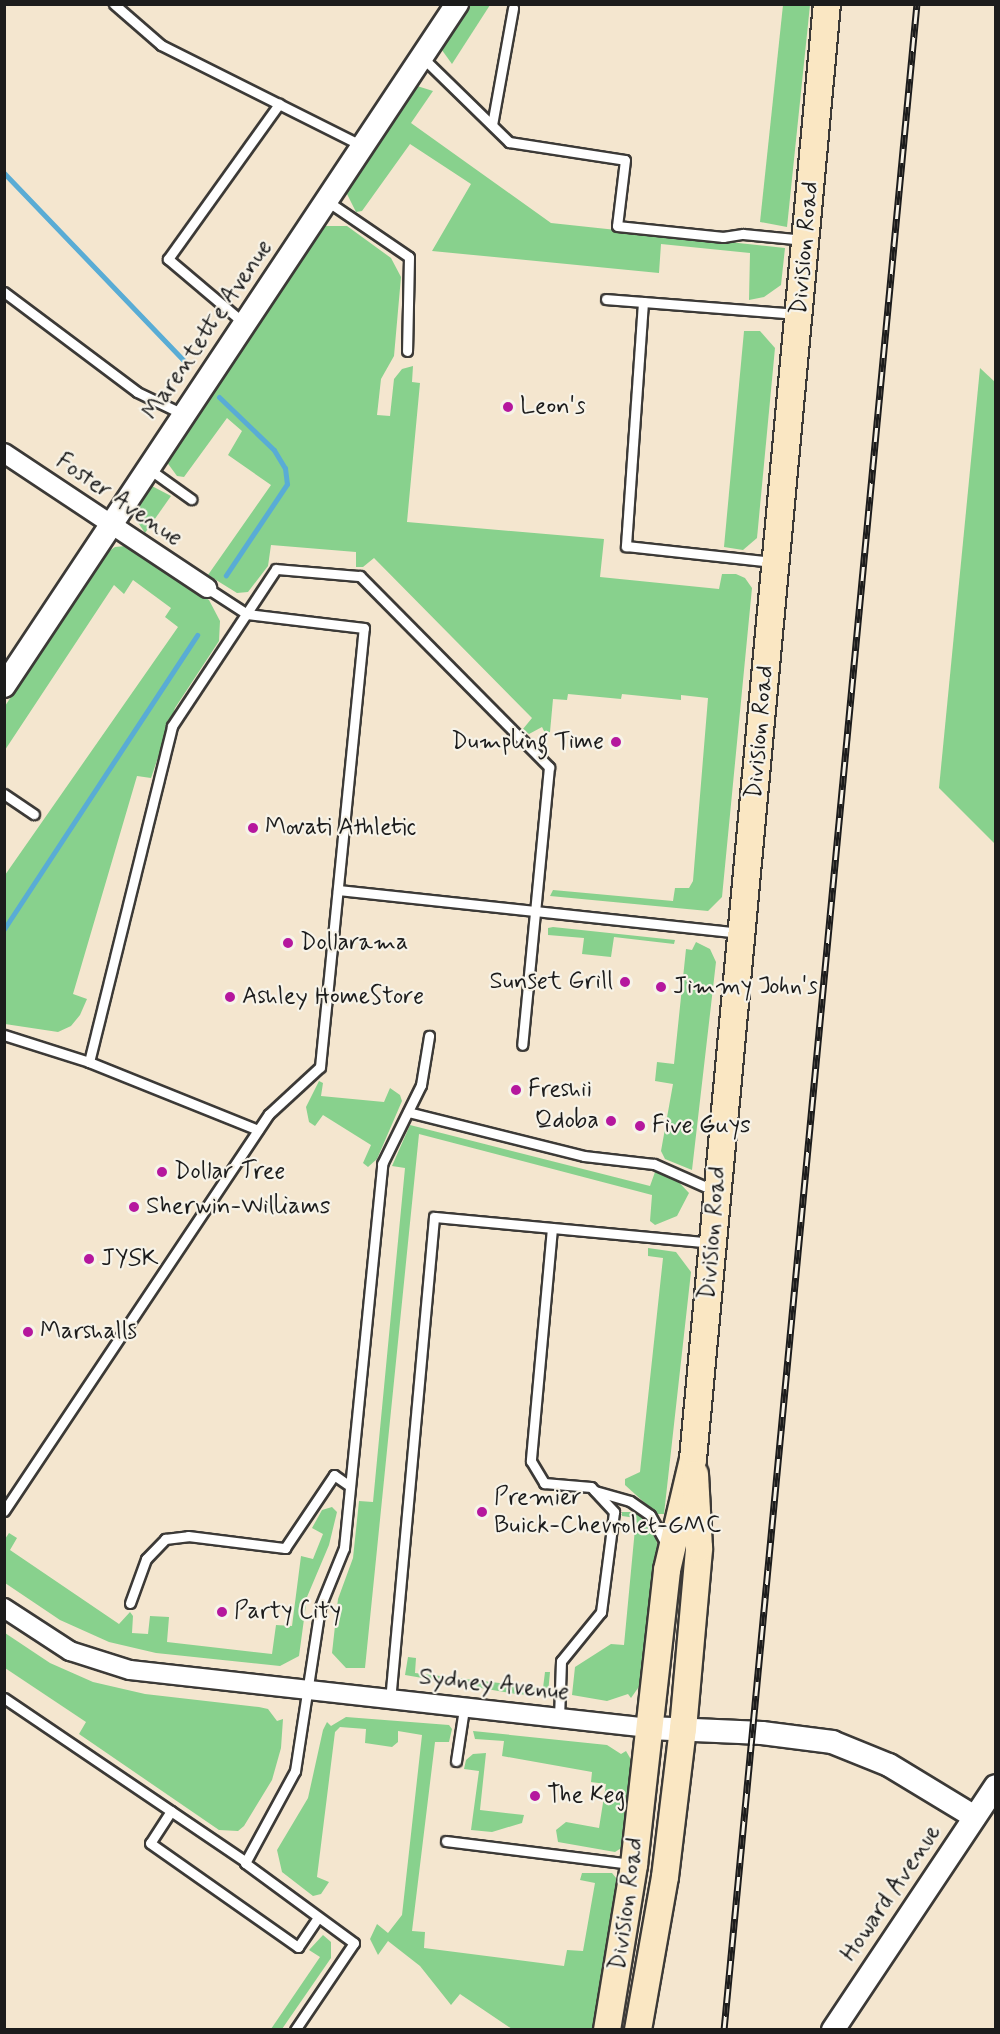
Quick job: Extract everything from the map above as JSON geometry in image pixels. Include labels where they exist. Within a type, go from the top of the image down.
[{"type":"main road","name":"Division Road","points":[[639,2030],[665,1877],[683,1729],[699,1548],[693,1459],[827,4]]},
{"type":"main road","name":"Division Road","points":[[607,2030],[634,1865],[670,1551],[693,1459]]},
{"type":"street","name":"Marentette Avenue","points":[[4,686],[457,4]]},
{"type":"street","name":"Foster Avenue","points":[[4,453],[207,588]]},
{"type":"street","name":"Sydney Avenue","points":[[4,1608],[69,1651],[130,1670],[559,1719],[650,1728],[773,1734],[832,1742],[889,1765],[975,1817]]},
{"type":"street","name":"Howard Avenue","points":[[833,2030],[996,1786]]},
{"type":"lane","points":[[114,4],[161,45],[363,146]]},
{"type":"lane","points":[[492,125],[513,8]]},
{"type":"lane","points":[[422,57],[509,142],[625,160],[617,226],[723,237],[743,234],[805,240]]},
{"type":"lane","points":[[245,324],[168,259],[279,104]]},
{"type":"lane","points":[[327,201],[409,257],[407,351]]},
{"type":"lane","points":[[4,292],[137,392],[184,415]]},
{"type":"lane","points":[[606,299],[799,314]]},
{"type":"lane","points":[[643,302],[626,546],[775,562]]},
{"type":"lane","points":[[149,469],[191,499]]},
{"type":"lane","points":[[88,1062],[172,726],[244,612],[276,569],[360,576],[549,767],[522,1045]]},
{"type":"lane","points":[[4,1511],[269,1114],[320,1067],[364,628],[244,612],[207,588]]},
{"type":"lane","points":[[4,794],[34,814]]},
{"type":"lane","points":[[338,890],[741,933]]},
{"type":"lane","points":[[4,1035],[88,1062],[258,1130]]},
{"type":"lane","points":[[246,1862],[295,1771],[320,1607],[344,1548],[382,1164],[421,1085],[429,1036]]},
{"type":"lane","points":[[408,1112],[584,1156],[654,1164],[717,1192]]},
{"type":"lane","points":[[390,1701],[434,1217],[712,1243]]},
{"type":"lane","points":[[552,1228],[531,1461],[544,1483],[591,1488],[630,1501],[650,1515],[670,1551]]},
{"type":"lane","points":[[130,1603],[146,1559],[165,1539],[188,1536],[285,1548],[334,1475],[350,1486]]},
{"type":"lane","points":[[559,1719],[561,1661],[602,1612],[614,1512],[595,1491]]},
{"type":"lane","points":[[4,1698],[246,1862],[354,1943],[295,2030]]},
{"type":"lane","points":[[456,1761],[464,1709]]},
{"type":"lane","points":[[171,1811],[150,1842],[298,1947],[318,1917]]},
{"type":"lane","points":[[446,1842],[634,1865]]},
{"type":"green space","points":[[467,5],[490,5],[452,64],[439,46]]},
{"type":"green space","points":[[783,5],[810,5],[787,227],[760,222]]},
{"type":"green space","points":[[414,85],[433,91],[411,123],[551,223],[785,248],[781,285],[764,297],[749,300],[750,253],[661,244],[659,273],[432,251],[471,184],[410,144],[362,211],[356,212],[345,190]]},
{"type":"green space","points":[[321,226],[347,226],[391,258],[401,277],[394,356],[381,379],[377,415],[390,416],[394,379],[402,369],[413,366],[412,382],[420,383],[407,522],[604,539],[600,577],[719,589],[722,574],[736,574],[745,578],[752,588],[722,897],[708,911],[550,896],[553,890],[673,901],[675,888],[689,888],[693,881],[708,698],[681,695],[681,700],[622,694],[621,699],[568,694],[567,700],[553,699],[550,732],[545,733],[542,727],[529,734],[523,729],[532,718],[374,558],[363,567],[356,567],[356,552],[271,545],[268,566],[248,592],[237,593],[208,575],[271,485],[228,455],[242,431],[227,418],[184,477],[177,476],[166,461]]},
{"type":"green space","points":[[744,331],[760,331],[775,348],[757,538],[743,550],[724,547]]},
{"type":"green space","points":[[980,368],[996,383],[995,844],[939,788]]},
{"type":"green space","points":[[150,485],[171,496],[145,533],[135,518],[136,507]]},
{"type":"green space","points":[[126,546],[209,600],[220,621],[219,641],[175,708],[151,778],[137,776],[73,994],[87,999],[80,1015],[71,1026],[58,1032],[5,1024],[5,875],[178,627],[165,617],[171,608],[133,580],[124,594],[114,585],[5,750],[5,706],[105,554],[115,547]]},
{"type":"green space","points":[[548,928],[675,940],[674,944],[614,937],[611,957],[582,954],[584,938],[548,935]]},
{"type":"green space","points":[[696,942],[710,949],[716,962],[692,1170],[665,1159],[661,1151],[673,1084],[655,1081],[657,1062],[674,1064],[686,949],[692,950]]},
{"type":"green space","points":[[319,1081],[323,1083],[321,1096],[384,1102],[390,1088],[400,1095],[402,1101],[377,1159],[368,1167],[363,1163],[371,1145],[323,1115],[315,1126],[309,1122],[306,1107]]},
{"type":"green space","points":[[410,1125],[650,1186],[655,1172],[673,1176],[689,1193],[677,1216],[655,1225],[650,1221],[652,1195],[419,1134],[365,1668],[346,1668],[332,1653],[338,1599],[353,1558],[359,1501],[373,1502],[405,1168],[392,1166]]},
{"type":"green space","points":[[648,1248],[676,1252],[691,1272],[664,1514],[657,1514],[625,1485],[625,1479],[640,1472],[663,1258],[648,1256]]},
{"type":"green space","points":[[332,1507],[337,1512],[329,1545],[307,1597],[299,1656],[280,1666],[156,1653],[109,1642],[60,1620],[5,1583],[5,1539],[9,1533],[17,1538],[10,1550],[119,1624],[130,1612],[133,1616],[132,1633],[148,1634],[150,1616],[169,1617],[167,1642],[272,1654],[276,1625],[292,1626],[301,1556],[313,1559],[323,1534],[312,1528],[322,1510]]},
{"type":"green space","points":[[622,1512],[638,1512],[655,1532],[659,1555],[645,1678],[631,1698],[628,1694],[607,1701],[572,1695],[575,1667],[611,1644],[624,1645],[636,1518],[622,1516]]},
{"type":"green space","points":[[5,1633],[50,1663],[93,1682],[145,1694],[259,1707],[268,1709],[277,1721],[283,1719],[281,1748],[272,1780],[244,1826],[238,1831],[219,1830],[79,1734],[86,1722],[5,1668]]},
{"type":"green space","points":[[408,1657],[416,1658],[415,1673],[543,1688],[545,1672],[550,1672],[548,1693],[546,1696],[516,1694],[405,1675]]},
{"type":"green space","points":[[346,1717],[449,1725],[452,1729],[449,1742],[435,1742],[412,1931],[425,1932],[424,1948],[564,1966],[567,1950],[583,1951],[595,1883],[580,1880],[582,1873],[612,1873],[621,1884],[597,2029],[512,2029],[460,1994],[451,2005],[420,1966],[388,1941],[378,1955],[370,1939],[377,1924],[388,1933],[402,1915],[422,1735],[398,1731],[398,1742],[392,1747],[365,1743],[366,1729],[340,1727],[335,1732],[317,1877],[329,1882],[321,1894],[313,1896],[282,1872],[277,1850],[308,1798],[323,1730],[327,1722],[331,1726]]},
{"type":"green space","points":[[473,1731],[607,1745],[621,1754],[626,1751],[633,1763],[626,1845],[615,1852],[558,1842],[556,1830],[566,1822],[599,1828],[606,1784],[591,1782],[592,1772],[502,1756],[504,1741],[475,1739]]},
{"type":"green space","points":[[486,1753],[480,1810],[524,1815],[522,1823],[492,1832],[471,1830],[479,1771],[464,1769],[466,1760],[473,1754]]},
{"type":"green space","points":[[323,1935],[331,1942],[331,1958],[282,2029],[271,2029],[320,1957],[309,1950]]},
{"type":"waterway","points":[[4,173],[184,361]]},
{"type":"waterway","points":[[219,397],[274,450],[285,468],[287,484],[226,575]]},
{"type":"waterway","points":[[4,929],[197,635]]},
{"type":"railway","points":[[724,2030],[917,4]]},
{"type":"place","name":"Leon's","points":[[508,407]]},
{"type":"place","name":"Dumpling Time","points":[[616,742]]},
{"type":"place","name":"Movati Athletic","points":[[253,828]]},
{"type":"place","name":"Dollarama","points":[[288,943]]},
{"type":"place","name":"Sunset Grill","points":[[625,982]]},
{"type":"place","name":"Jimmy John's","points":[[661,987]]},
{"type":"place","name":"Ashley HomeStore","points":[[230,997]]},
{"type":"place","name":"Freshii","points":[[516,1090]]},
{"type":"place","name":"Qdoba","points":[[611,1121]]},
{"type":"place","name":"Five Guys","points":[[640,1126]]},
{"type":"place","name":"Dollar Tree","points":[[162,1172]]},
{"type":"place","name":"Sherwin-Williams","points":[[134,1207]]},
{"type":"place","name":"JYSK","points":[[89,1259]]},
{"type":"place","name":"Marshalls","points":[[28,1332]]},
{"type":"place","name":"Premier Buick-Chevrolet-GMC","points":[[482,1512]]},
{"type":"place","name":"Party City","points":[[222,1612]]},
{"type":"place","name":"The Keg","points":[[535,1796]]}]
